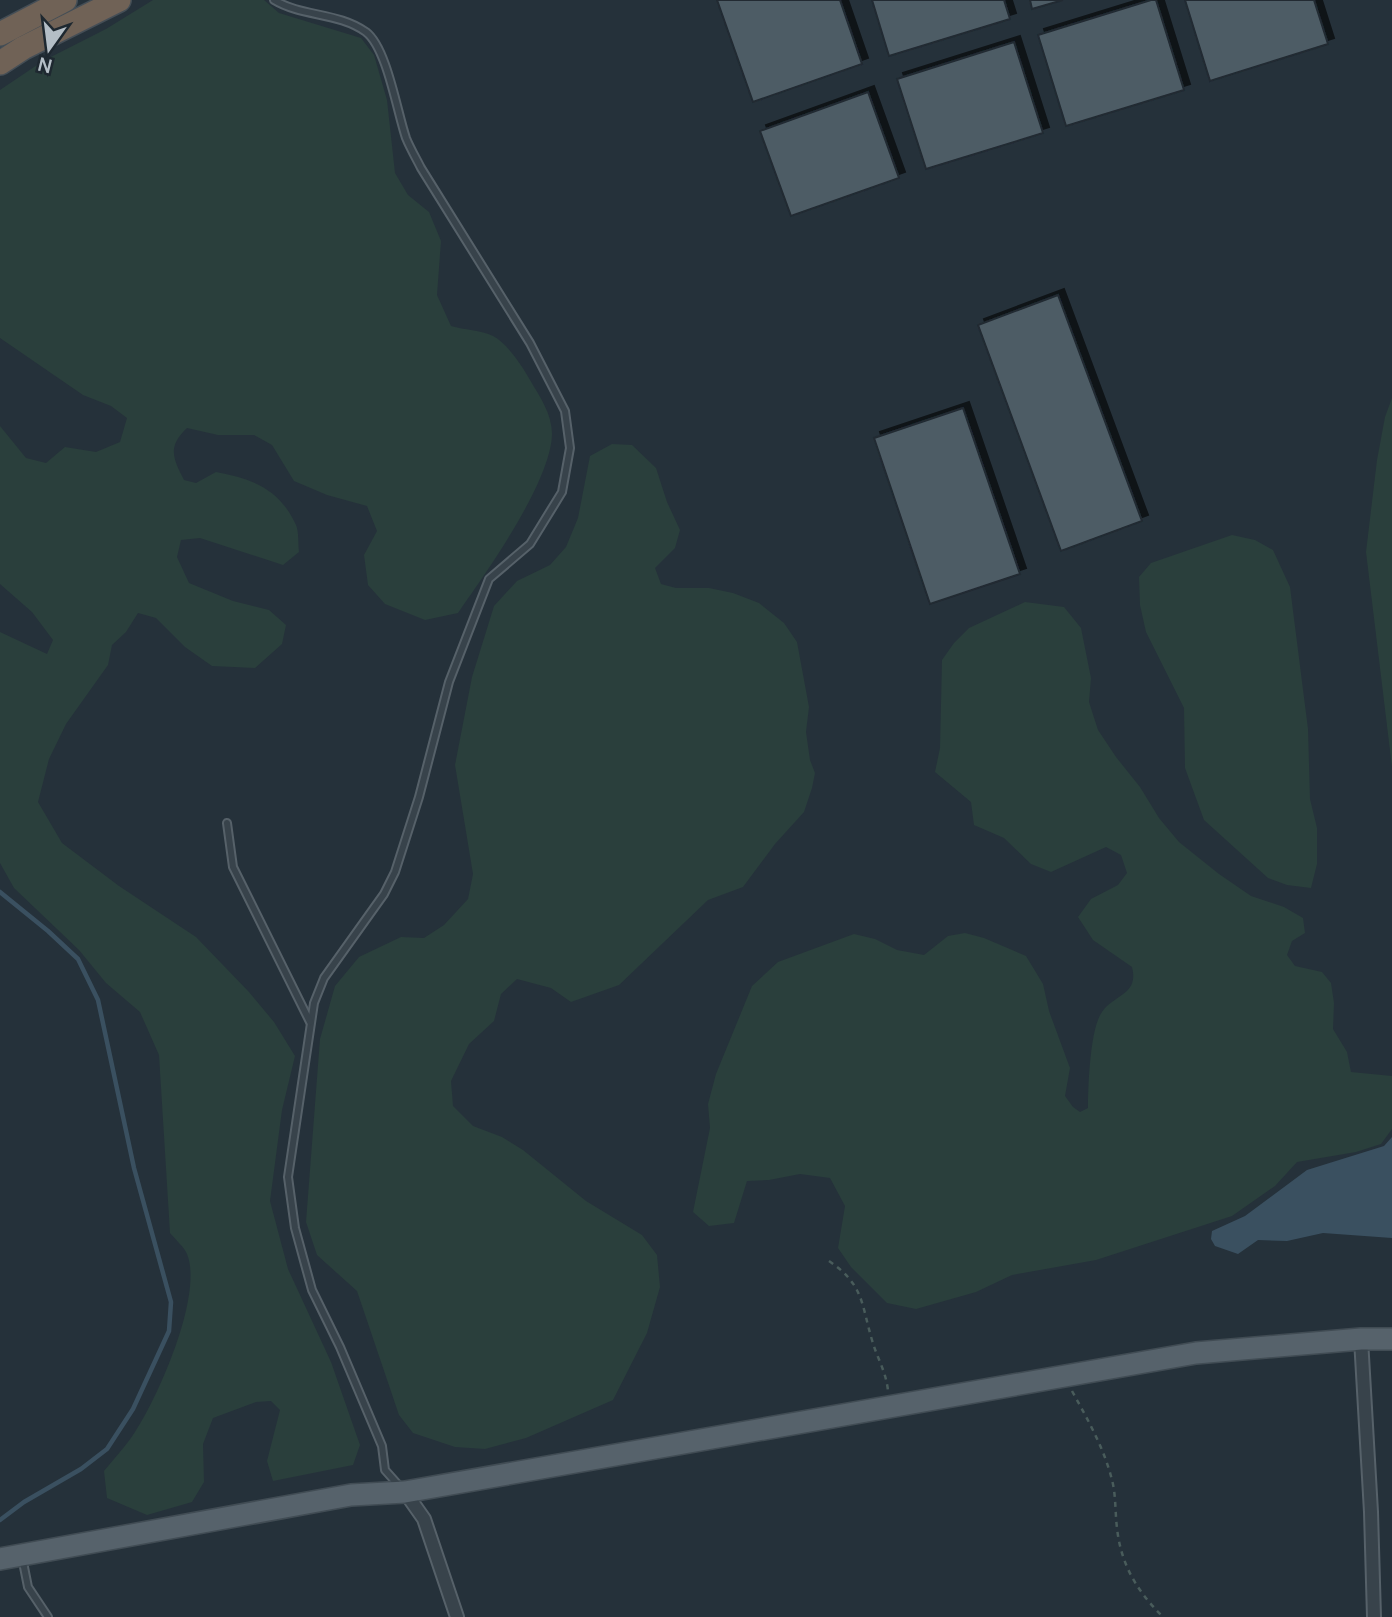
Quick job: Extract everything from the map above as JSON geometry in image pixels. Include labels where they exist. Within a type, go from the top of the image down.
[{"type":"highway","points":[[0,34],[65,0]]},
{"type":"highway","points":[[0,63],[23,48],[119,0]]},
{"type":"main road","points":[[0,1559],[351,1495],[405,1492],[1196,1353],[1361,1339],[1392,1339]]},
{"type":"street","points":[[1361,1339],[1374,1617]]},
{"type":"street","points":[[405,1492],[424,1519],[457,1617]]},
{"type":"lane","points":[[274,0],[293,9],[336,17],[367,33],[380,50],[407,141],[421,168],[530,342],[565,411],[570,448],[562,492],[530,544],[489,579],[449,682],[419,796],[395,872],[384,894],[324,978],[314,1003],[288,1177],[295,1228],[312,1290],[340,1347],[382,1446],[386,1470],[405,1492]]},
{"type":"lane","points":[[227,823],[233,867],[311,1024]]},
{"type":"lane","points":[[22,1555],[27,1587],[48,1617]]},
{"type":"path","points":[[829,1261],[853,1282],[864,1307],[872,1342],[885,1370],[889,1407]]},
{"type":"path","points":[[1064,1376],[1103,1448],[1113,1483],[1123,1563],[1149,1603],[1163,1617]]},
{"type":"green space","points":[[153,0],[264,0],[279,13],[361,38],[374,55],[387,100],[395,173],[408,195],[429,212],[441,241],[437,295],[451,326],[488,334],[509,350],[545,406],[552,434],[541,477],[515,526],[484,575],[458,613],[425,620],[385,604],[368,585],[364,555],[377,531],[367,506],[327,495],[294,481],[272,445],[254,435],[218,435],[187,428],[174,447],[175,459],[184,480],[196,483],[216,472],[263,487],[289,512],[297,528],[299,552],[283,565],[200,538],[181,540],[177,557],[189,583],[233,601],[269,610],[286,625],[282,644],[255,668],[212,666],[185,647],[156,618],[138,613],[126,632],[112,645],[108,665],[66,724],[49,759],[38,802],[62,843],[119,886],[196,937],[274,1022],[295,1056],[282,1110],[270,1201],[288,1269],[331,1362],[360,1445],[353,1465],[273,1481],[267,1461],[280,1410],[271,1401],[256,1402],[213,1418],[203,1444],[204,1482],[192,1502],[147,1515],[107,1498],[104,1471],[131,1438],[153,1400],[175,1348],[189,1295],[190,1272],[187,1254],[170,1233],[159,1055],[140,1012],[106,983],[79,950],[14,888],[0,863],[0,632],[47,654],[53,640],[32,612],[0,584],[0,426],[26,458],[46,463],[65,447],[96,452],[120,442],[127,418],[111,406],[83,395],[0,338],[0,90],[43,61],[106,29]]},
{"type":"green space","points":[[1392,398],[1392,767],[1366,552],[1377,460],[1385,417]]},
{"type":"green space","points":[[612,444],[632,445],[656,468],[680,530],[675,548],[655,568],[661,584],[676,588],[709,588],[733,593],[759,603],[784,623],[797,642],[809,707],[806,732],[815,773],[804,812],[775,844],[743,887],[708,900],[619,985],[571,1002],[551,988],[517,979],[501,994],[494,1021],[469,1044],[451,1081],[453,1106],[473,1126],[502,1137],[523,1150],[586,1201],[642,1235],[657,1255],[660,1287],[647,1333],[613,1400],[526,1438],[485,1449],[455,1447],[413,1433],[399,1415],[357,1291],[317,1255],[306,1222],[320,1039],[335,986],[359,957],[401,937],[424,938],[444,925],[468,899],[473,874],[455,765],[472,677],[494,606],[517,581],[550,565],[566,547],[578,518],[590,456]]},
{"type":"green space","points":[[1232,535],[1255,540],[1273,550],[1290,587],[1308,729],[1310,799],[1317,828],[1317,864],[1311,888],[1287,885],[1268,878],[1204,820],[1185,768],[1184,708],[1146,632],[1140,605],[1139,577],[1151,563]]},
{"type":"green space","points":[[1025,602],[1064,607],[1081,628],[1091,678],[1089,702],[1098,730],[1159,818],[1179,842],[1251,896],[1284,907],[1303,918],[1305,933],[1292,941],[1287,955],[1295,966],[1322,972],[1331,983],[1334,1003],[1333,1029],[1347,1052],[1351,1072],[1392,1076],[1392,1129],[1381,1144],[1356,1152],[1297,1162],[1275,1186],[1232,1216],[1096,1260],[1012,1275],[976,1292],[916,1309],[887,1303],[851,1267],[838,1248],[845,1206],[830,1178],[800,1174],[747,1181],[734,1223],[709,1226],[693,1212],[710,1128],[708,1104],[716,1074],[752,986],[778,962],[854,934],[875,939],[897,950],[924,955],[948,936],[965,933],[1026,956],[1043,984],[1049,1011],[1070,1068],[1065,1096],[1080,1112],[1088,1108],[1090,1058],[1098,1020],[1107,1006],[1129,989],[1133,976],[1132,967],[1093,940],[1078,917],[1091,899],[1118,885],[1127,873],[1121,855],[1106,847],[1051,872],[1031,864],[1004,838],[974,825],[971,802],[935,772],[940,748],[942,660],[969,628]]},
{"type":"water","points":[[1392,1137],[1392,1238],[1323,1233],[1287,1241],[1258,1240],[1238,1254],[1215,1246],[1211,1239],[1212,1231],[1245,1216],[1307,1170],[1384,1146]]},
{"type":"building","points":[[717,0],[840,0],[862,64],[753,102]]},
{"type":"building","points":[[872,0],[1004,0],[1010,19],[889,56]]},
{"type":"building","points":[[1030,0],[1063,0],[1032,9]]},
{"type":"building","points":[[1156,0],[1184,90],[1066,126],[1038,35]]},
{"type":"building","points":[[1185,0],[1314,0],[1328,44],[1210,81]]},
{"type":"building","points":[[1014,42],[1043,133],[926,169],[897,79]]},
{"type":"building","points":[[868,92],[899,178],[791,216],[760,131]]},
{"type":"building","points":[[1058,295],[1142,521],[1061,551],[978,325]]},
{"type":"building","points":[[963,408],[1020,574],[930,604],[874,438]]},
{"type":"waterway","points":[[0,892],[78,959],[98,1000],[134,1168],[171,1302],[169,1331],[133,1409],[107,1449],[81,1469],[24,1502],[0,1520]]}]
